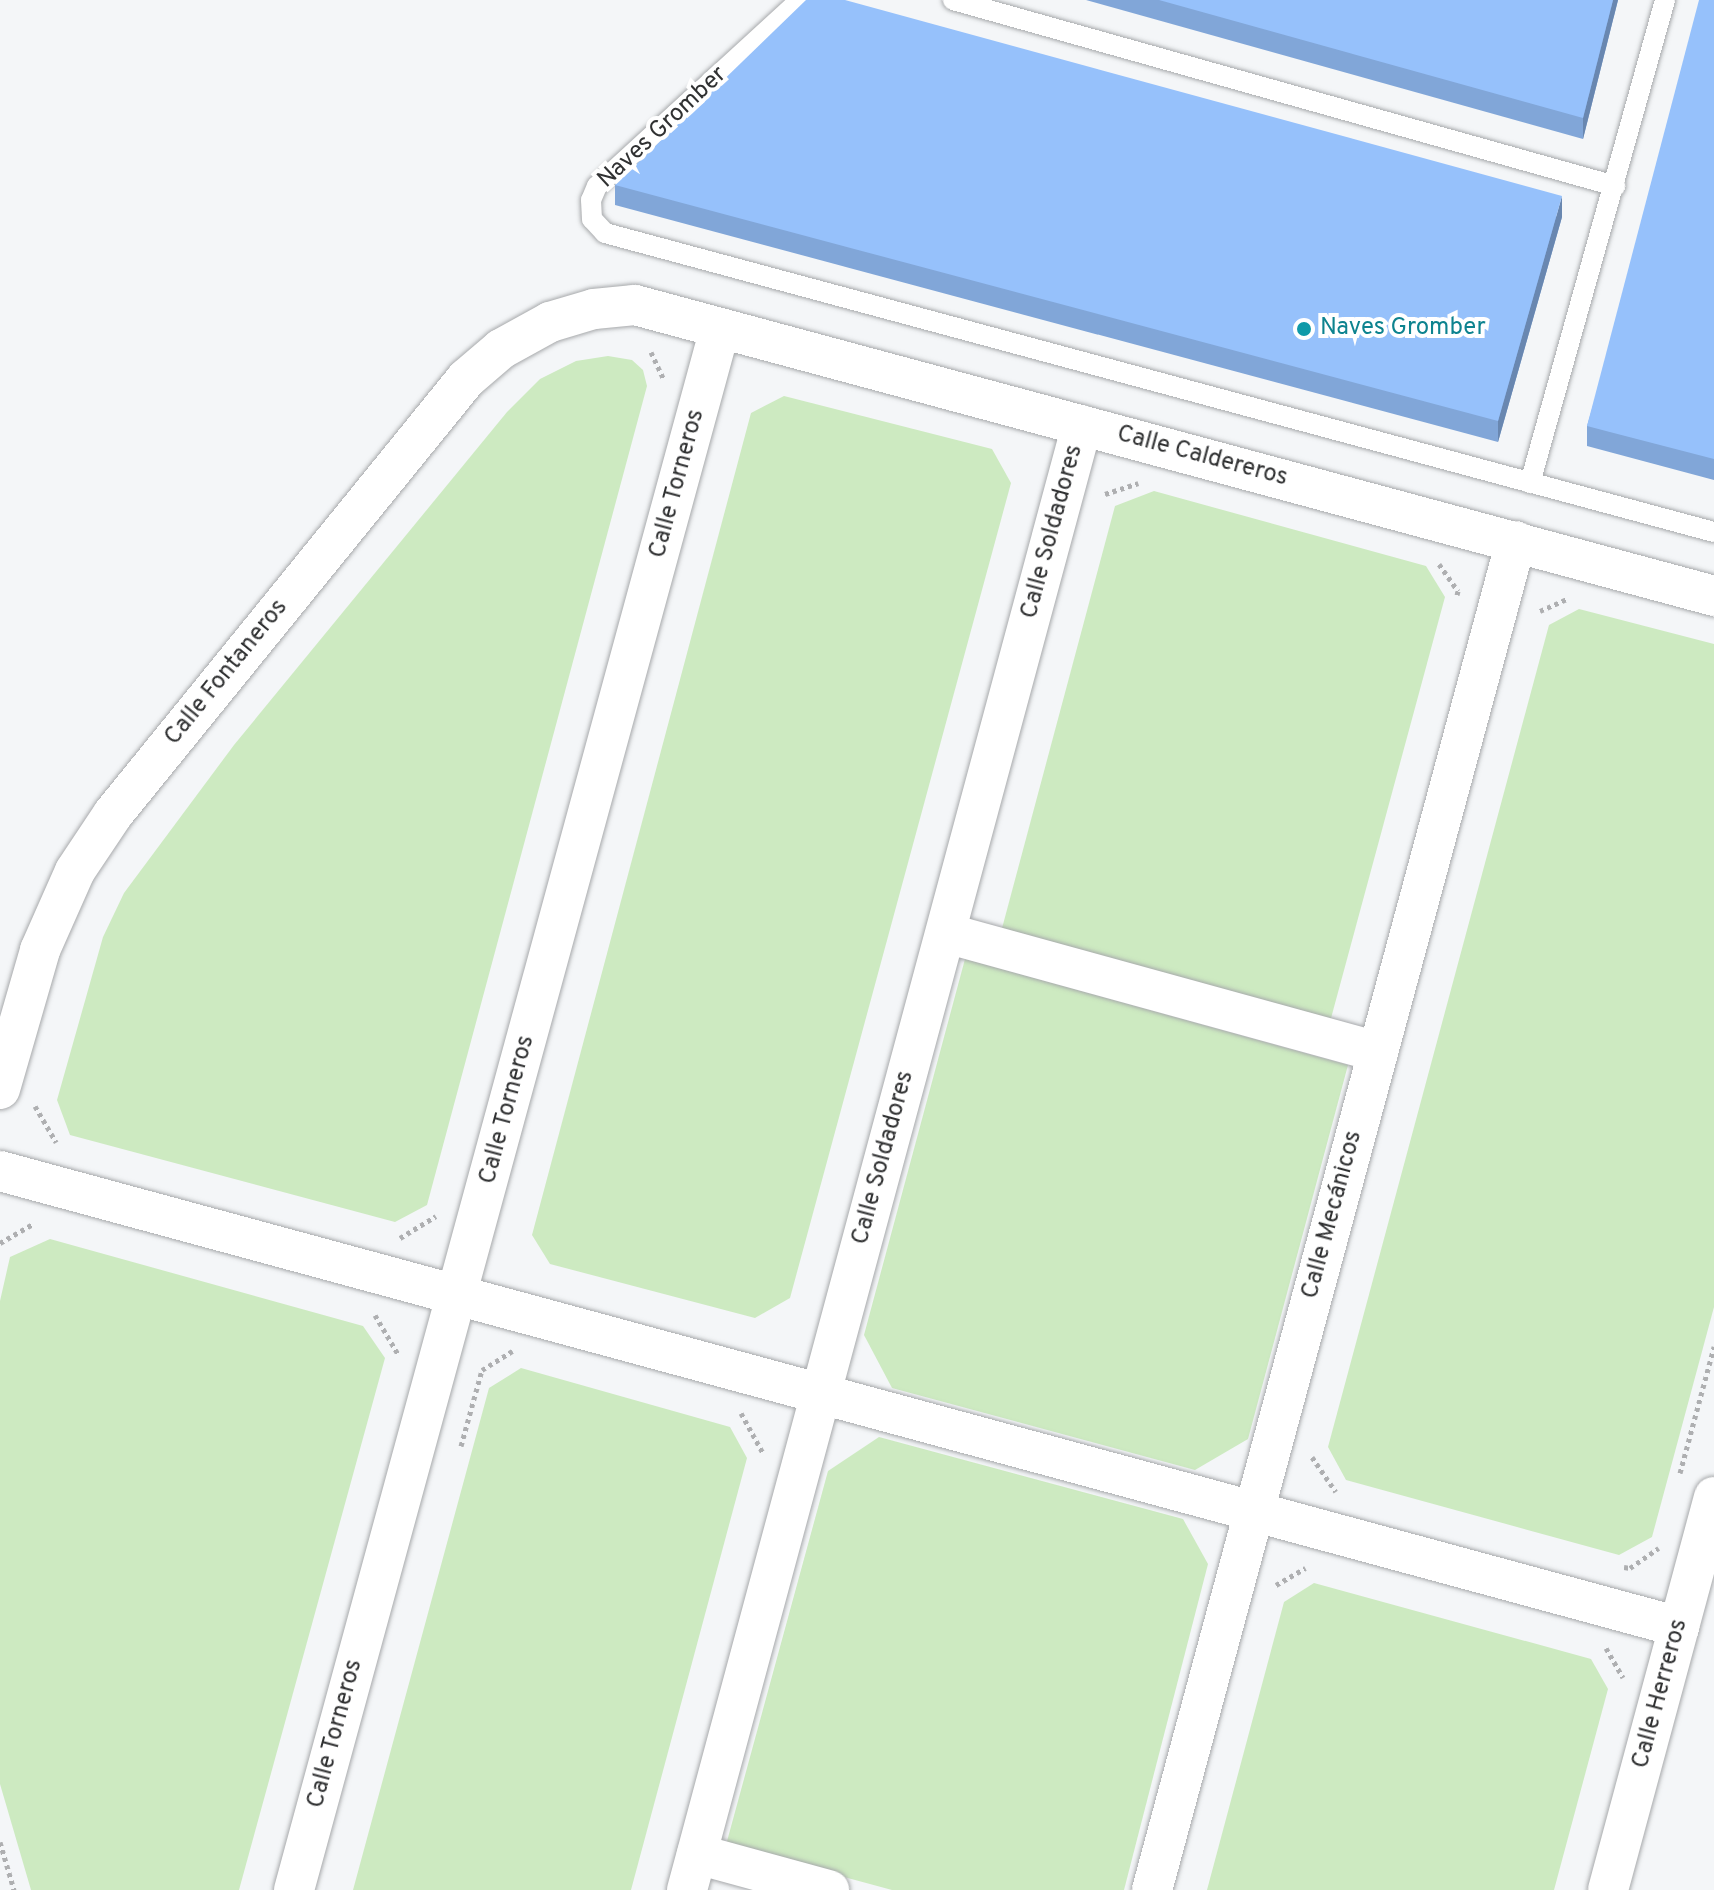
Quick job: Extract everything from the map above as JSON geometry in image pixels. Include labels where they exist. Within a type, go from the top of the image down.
[{"type":"street","name":"Calle Caldereros","points":[[550,322],[594,309],[635,305],[1714,596]]},
{"type":"street","name":"Calle Fontaneros","points":[[19,1090],[40,950],[75,871],[113,814],[466,379],[501,349],[550,322]]},
{"type":"street","name":"Calle Torneros","points":[[294,1890],[720,329]]},
{"type":"street","name":"Calle Soldadores","points":[[692,1872],[1082,425]]},
{"type":"street","name":"Calle Mecánicos","points":[[1152,1890],[1516,541]]},
{"type":"street","points":[[946,933],[1378,1052]]},
{"type":"street","points":[[0,1171],[1679,1627]]},
{"type":"street","name":"Calle Herreros","points":[[1608,1890],[1714,1497]]},
{"type":"street","points":[[692,1872],[829,1890]]},
{"type":"lane","name":"Naves Gromber","points":[[800,0],[597,186],[591,200],[592,219],[605,233],[1714,532]]},
{"type":"lane","points":[[953,0],[1615,186]]},
{"type":"lane","points":[[1530,483],[1665,0]]},
{"type":"path","points":[[640,344],[650,349],[664,375],[661,386]]},
{"type":"path","points":[[1102,503],[1104,495],[1142,481]]},
{"type":"path","points":[[1431,553],[1458,591],[1456,602]]},
{"type":"path","points":[[1535,622],[1537,612],[1571,597]]},
{"type":"path","points":[[0,1243],[34,1223],[42,1225],[65,1146],[52,1140],[35,1105],[19,1090]]},
{"type":"path","points":[[385,1234],[400,1238],[440,1214],[442,1207]]},
{"type":"path","points":[[361,1311],[376,1316],[398,1352],[394,1368]]},
{"type":"path","points":[[1677,1485],[1714,1347]]},
{"type":"path","points":[[456,1462],[482,1370],[512,1351],[521,1353]]},
{"type":"path","points":[[727,1409],[741,1413],[764,1460]]},
{"type":"path","points":[[1312,1445],[1310,1454],[1335,1491],[1350,1495]]},
{"type":"path","points":[[1617,1565],[1630,1568],[1660,1547]]},
{"type":"path","points":[[1270,1598],[1274,1587],[1308,1566]]},
{"type":"path","points":[[1603,1643],[1627,1684]]},
{"type":"path","points":[[0,1842],[14,1890]]},
{"type":"green space","points":[[608,356],[632,360],[643,370],[647,386],[427,1205],[395,1222],[70,1135],[57,1100],[103,937],[124,893],[234,745],[507,412],[540,379],[576,361]]},
{"type":"green space","points":[[784,396],[992,449],[1011,483],[790,1298],[755,1318],[550,1264],[532,1235],[751,413]]},
{"type":"green space","points":[[1154,491],[1426,566],[1445,597],[1330,1022],[1001,932],[1115,506]]},
{"type":"green space","points":[[1579,609],[1714,644],[1714,1307],[1652,1537],[1619,1555],[1346,1480],[1328,1447],[1549,625]]},
{"type":"green space","points":[[965,959],[1348,1065],[1248,1439],[1195,1470],[892,1388],[864,1335]]},
{"type":"green space","points":[[50,1239],[363,1326],[385,1358],[239,1890],[31,1890],[0,1784],[0,1301],[10,1257]]},
{"type":"green space","points":[[521,1368],[730,1427],[747,1458],[631,1890],[353,1890],[489,1388]]},
{"type":"green space","points":[[879,1437],[1183,1519],[1208,1564],[1124,1890],[892,1890],[726,1845],[828,1471]]},
{"type":"green space","points":[[1314,1583],[1591,1659],[1608,1689],[1554,1890],[1207,1890],[1284,1602]]},
{"type":"building","name":"Naves Gromber","points":[[806,0],[845,0],[1562,196],[1498,421],[615,185]]},
{"type":"building","points":[[1159,0],[1613,0],[1583,118]]},
{"type":"building","points":[[1699,0],[1714,0],[1714,459],[1587,426]]},
{"type":"place","name":"Naves Gromber","points":[[1304,329]]}]
